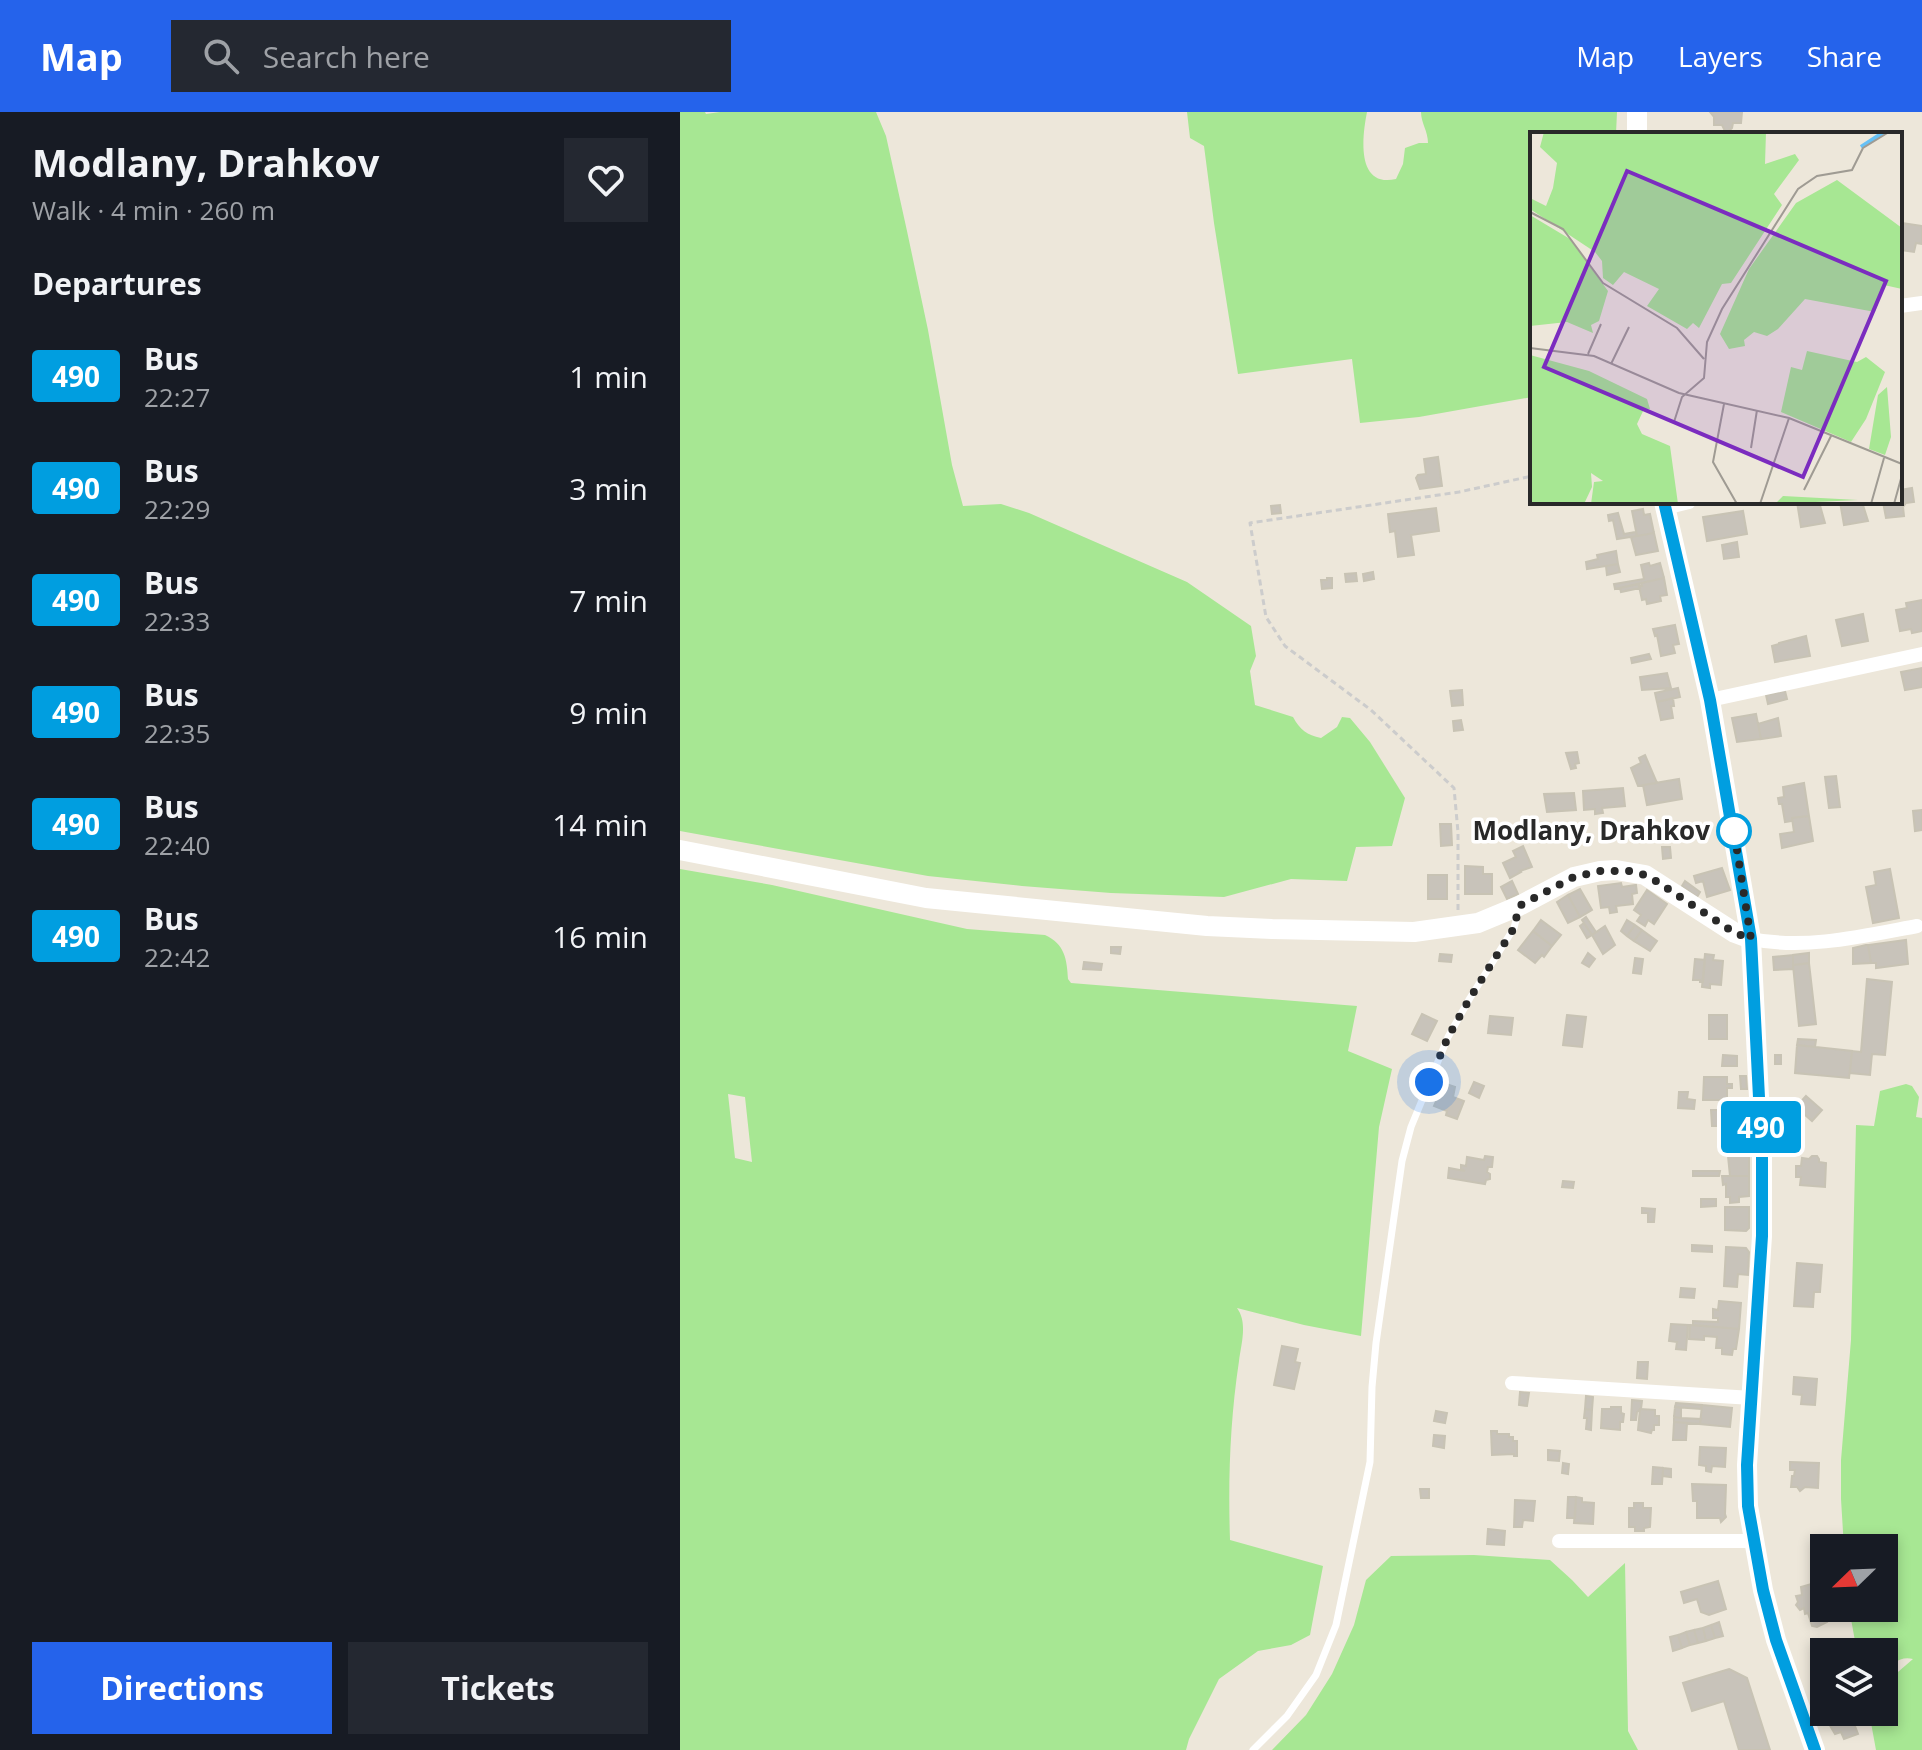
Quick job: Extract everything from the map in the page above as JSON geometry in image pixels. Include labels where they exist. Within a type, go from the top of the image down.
[{"type":"street","points":[[1902,306],[1922,303]]},
{"type":"street","points":[[1665,505],[1710,700],[1751,939],[1762,1157],[1762,1236],[1747,1465],[1748,1506],[1763,1590],[1776,1640],[1815,1750]]},
{"type":"street","points":[[1710,700],[1922,654]]},
{"type":"street","points":[[680,850],[926,898],[1207,926],[1414,932],[1478,923],[1574,877],[1600,871],[1630,871],[1645,875],[1735,933],[1771,943],[1810,943],[1862,937],[1917,926]]},
{"type":"street","points":[[1512,1383],[1752,1398]]},
{"type":"street","points":[[1559,1541],[1753,1541]]},
{"type":"lane","points":[[1253,1750],[1287,1716],[1316,1675],[1336,1625],[1370,1462],[1376,1343],[1402,1161],[1411,1127],[1448,1037],[1514,928],[1519,906]]},
{"type":"path","points":[[1458,925],[1458,832],[1454,788],[1371,710],[1285,646],[1266,617],[1250,523],[1459,492],[1530,476]]},
{"type":"green space","points":[[680,112],[876,112],[886,136],[907,231],[952,465],[963,506],[1001,504],[1029,513],[1187,582],[1251,626],[1256,656],[1250,671],[1255,705],[1293,717],[1304,731],[1321,738],[1337,727],[1342,717],[1350,718],[1370,742],[1405,798],[1392,846],[1356,847],[1347,881],[1291,879],[1224,897],[1111,893],[928,876],[680,831]]},
{"type":"green space","points":[[1187,112],[1367,112],[1363,147],[1365,158],[1374,176],[1383,180],[1396,179],[1403,164],[1405,148],[1428,143],[1421,112],[1617,112],[1616,132],[1530,132],[1530,397],[1419,417],[1360,423],[1352,359],[1238,374],[1204,146],[1190,138]]},
{"type":"green space","points":[[680,869],[772,885],[967,929],[1045,935],[1061,948],[1071,983],[1357,1006],[1348,1051],[1392,1069],[1379,1127],[1361,1336],[1237,1308],[1243,1334],[1232,1428],[1230,1540],[1323,1566],[1310,1635],[1291,1645],[1258,1651],[1219,1679],[1186,1750],[680,1750]],"holes":[[[728,1094],[745,1097],[752,1162],[735,1158]]]},
{"type":"green space","points":[[1906,1084],[1912,1086],[1919,1097],[1916,1117],[1922,1118],[1922,1750],[1876,1750],[1872,1726],[1898,1726],[1898,1672],[1913,1659],[1898,1661],[1898,1638],[1854,1638],[1852,1622],[1898,1622],[1898,1534],[1843,1534],[1841,1460],[1851,1340],[1856,1125],[1874,1126],[1880,1091]]},
{"type":"green space","points":[[1474,1555],[1550,1560],[1588,1597],[1625,1563],[1628,1731],[1638,1750],[1272,1750],[1306,1715],[1332,1674],[1354,1625],[1366,1580],[1391,1556]]},
{"type":"building","points":[[1710,112],[1742,112],[1741,123],[1733,123],[1729,131],[1725,131],[1722,125],[1714,125]]},
{"type":"building","points":[[1902,223],[1922,226],[1922,244],[1916,243],[1914,252],[1902,250]]},
{"type":"building","points":[[1438,457],[1442,486],[1420,489],[1416,478],[1426,474],[1424,459]]},
{"type":"building","points":[[1912,488],[1914,502],[1906,503],[1903,507],[1904,516],[1886,518],[1883,504],[1902,504],[1902,490]]},
{"type":"building","points":[[1797,504],[1820,504],[1825,523],[1801,527]]},
{"type":"building","points":[[1840,504],[1863,504],[1868,521],[1844,525]]},
{"type":"building","points":[[1280,505],[1281,513],[1272,514],[1271,506]]},
{"type":"building","points":[[1436,508],[1439,531],[1411,535],[1414,555],[1398,557],[1395,531],[1390,532],[1388,514]]},
{"type":"building","points":[[1643,509],[1644,515],[1650,514],[1654,533],[1637,536],[1632,511]]},
{"type":"building","points":[[1743,511],[1747,534],[1707,541],[1703,517]]},
{"type":"building","points":[[1618,513],[1624,534],[1636,532],[1637,536],[1617,539],[1613,520],[1609,521],[1608,515]]},
{"type":"building","points":[[1654,533],[1658,551],[1636,555],[1631,537]]},
{"type":"building","points":[[1737,542],[1739,557],[1724,559],[1722,545]]},
{"type":"building","points":[[1616,551],[1618,564],[1587,569],[1586,562],[1598,559],[1597,555]]},
{"type":"building","points":[[1649,563],[1650,566],[1660,563],[1664,578],[1615,589],[1614,584],[1644,579],[1641,565]]},
{"type":"building","points":[[1618,564],[1620,572],[1607,575],[1606,566]]},
{"type":"building","points":[[1373,572],[1374,579],[1364,581],[1363,574]]},
{"type":"building","points":[[1356,573],[1357,581],[1346,582],[1345,574]]},
{"type":"building","points":[[1332,578],[1332,588],[1322,589],[1321,580]]},
{"type":"building","points":[[1664,578],[1667,595],[1660,596],[1661,601],[1647,604],[1646,599],[1642,600],[1641,583]]},
{"type":"building","points":[[1639,584],[1640,588],[1621,592],[1620,588]]},
{"type":"building","points":[[1922,600],[1922,631],[1900,631],[1896,610],[1907,608],[1906,603]]},
{"type":"building","points":[[1863,614],[1868,641],[1842,646],[1836,620]]},
{"type":"building","points":[[1675,625],[1679,644],[1673,645],[1675,653],[1661,656],[1653,629]]},
{"type":"building","points":[[1806,636],[1810,656],[1775,662],[1772,646]]},
{"type":"building","points":[[1649,654],[1651,659],[1632,663],[1631,658]]},
{"type":"building","points":[[1922,668],[1922,687],[1905,690],[1901,672]]},
{"type":"building","points":[[1667,673],[1671,688],[1642,690],[1640,677]]},
{"type":"building","points":[[1678,688],[1680,697],[1657,702],[1655,693]]},
{"type":"building","points":[[1462,690],[1463,705],[1452,706],[1450,691]]},
{"type":"building","points":[[1785,691],[1787,699],[1768,704],[1766,695]]},
{"type":"building","points":[[1673,698],[1673,718],[1661,720],[1657,702]]},
{"type":"building","points":[[1756,714],[1761,739],[1737,742],[1732,718]]},
{"type":"building","points":[[1778,718],[1781,736],[1761,739],[1758,724]]},
{"type":"building","points":[[1461,720],[1463,730],[1454,731],[1453,721]]},
{"type":"building","points":[[1577,752],[1579,763],[1571,769],[1566,753]]},
{"type":"building","points":[[1645,755],[1657,783],[1638,786],[1631,768],[1641,763],[1639,758]]},
{"type":"building","points":[[1836,776],[1840,807],[1829,808],[1825,777]]},
{"type":"building","points":[[1679,779],[1682,799],[1647,805],[1643,785]]},
{"type":"building","points":[[1804,783],[1809,816],[1785,822],[1778,798],[1784,797],[1783,787]]},
{"type":"building","points":[[1623,788],[1625,806],[1602,808],[1603,813],[1595,814],[1595,809],[1584,810],[1583,791]]},
{"type":"building","points":[[1574,793],[1576,810],[1547,812],[1544,794]]},
{"type":"building","points":[[1922,810],[1922,830],[1915,831],[1913,811]]},
{"type":"building","points":[[1809,816],[1813,841],[1782,848],[1780,834],[1794,832],[1792,818]]},
{"type":"building","points":[[1440,824],[1451,824],[1452,845],[1441,846]]},
{"type":"building","points":[[1523,846],[1532,867],[1510,878],[1503,863],[1516,857],[1513,851]]},
{"type":"building","points":[[1662,847],[1670,847],[1671,858],[1663,859]]},
{"type":"building","points":[[1465,866],[1483,867],[1483,874],[1492,874],[1492,894],[1465,894]]},
{"type":"building","points":[[1722,868],[1730,890],[1707,897],[1703,881],[1696,883],[1694,876]]},
{"type":"building","points":[[1890,869],[1899,918],[1873,923],[1866,887],[1876,885],[1874,872]]},
{"type":"building","points":[[1428,875],[1447,875],[1447,899],[1428,899]]},
{"type":"building","points":[[1512,881],[1518,894],[1507,899],[1501,887]]},
{"type":"building","points":[[1685,881],[1700,892],[1697,897],[1682,886]]},
{"type":"building","points":[[1621,883],[1622,887],[1636,885],[1637,893],[1632,894],[1633,904],[1616,906],[1617,912],[1610,913],[1609,907],[1601,908],[1598,886]]},
{"type":"building","points":[[1580,889],[1592,910],[1580,917],[1568,895]]},
{"type":"building","points":[[1647,890],[1667,904],[1654,924],[1648,920],[1645,926],[1637,921],[1641,915],[1634,910]]},
{"type":"building","points":[[1568,895],[1580,917],[1568,923],[1557,902]]},
{"type":"building","points":[[1586,917],[1596,932],[1592,935],[1582,920]]},
{"type":"building","points":[[1541,920],[1561,935],[1552,946],[1533,931]]},
{"type":"building","points":[[1627,920],[1635,925],[1627,936],[1621,931]]},
{"type":"building","points":[[1584,923],[1592,935],[1587,938],[1580,926]]},
{"type":"building","points":[[1635,925],[1642,930],[1634,941],[1627,936]]},
{"type":"building","points":[[1605,926],[1615,945],[1603,954],[1592,935]]},
{"type":"building","points":[[1642,930],[1657,941],[1650,951],[1634,941]]},
{"type":"building","points":[[1533,931],[1552,946],[1535,963],[1518,950]]},
{"type":"building","points":[[1906,940],[1908,964],[1876,968],[1876,963],[1871,963],[1868,945]]},
{"type":"building","points":[[1868,945],[1871,963],[1853,964],[1853,948]]},
{"type":"building","points":[[1111,947],[1121,947],[1120,954],[1111,953]]},
{"type":"building","points":[[1588,953],[1595,959],[1589,967],[1582,963]]},
{"type":"building","points":[[1809,953],[1809,963],[1793,965],[1793,955]]},
{"type":"building","points":[[1440,954],[1452,955],[1451,962],[1439,961]]},
{"type":"building","points":[[1705,954],[1714,955],[1713,960],[1723,961],[1721,985],[1702,987]]},
{"type":"building","points":[[1793,955],[1793,969],[1774,970],[1773,957]]},
{"type":"building","points":[[1635,958],[1643,959],[1641,974],[1633,973]]},
{"type":"building","points":[[1695,959],[1705,960],[1703,982],[1693,980]]},
{"type":"building","points":[[1084,962],[1102,964],[1101,970],[1083,969]]},
{"type":"building","points":[[1809,963],[1816,1024],[1799,1026],[1793,965]]},
{"type":"building","points":[[1867,979],[1892,982],[1885,1055],[1872,1054],[1870,1075],[1850,1073],[1852,1051],[1861,1052]]},
{"type":"building","points":[[1422,1014],[1437,1021],[1427,1041],[1412,1034]]},
{"type":"building","points":[[1567,1015],[1586,1017],[1582,1047],[1563,1045]]},
{"type":"building","points":[[1709,1015],[1727,1015],[1727,1039],[1709,1039]]},
{"type":"building","points":[[1490,1016],[1513,1018],[1511,1035],[1488,1033]]},
{"type":"building","points":[[1798,1039],[1816,1040],[1815,1047],[1797,1045]]},
{"type":"building","points":[[1797,1045],[1852,1051],[1849,1078],[1795,1073]]},
{"type":"building","points":[[1723,1055],[1737,1056],[1737,1066],[1722,1066]]},
{"type":"building","points":[[1775,1055],[1781,1055],[1781,1064],[1775,1064]]},
{"type":"building","points":[[1740,1076],[1746,1076],[1747,1089],[1741,1089]]},
{"type":"building","points":[[1704,1077],[1727,1077],[1727,1084],[1732,1084],[1732,1088],[1727,1088],[1727,1100],[1703,1100]]},
{"type":"building","points":[[1474,1082],[1484,1086],[1479,1098],[1469,1093]]},
{"type":"building","points":[[1449,1085],[1455,1087],[1453,1097],[1464,1101],[1457,1119],[1434,1106],[1442,1088]]},
{"type":"building","points":[[1679,1092],[1688,1092],[1687,1099],[1695,1100],[1694,1109],[1678,1108]]},
{"type":"building","points":[[1806,1096],[1822,1110],[1812,1121],[1796,1107]]},
{"type":"building","points":[[1711,1110],[1723,1110],[1724,1126],[1712,1126]]},
{"type":"building","points":[[1723,1110],[1749,1111],[1749,1133],[1724,1133]]},
{"type":"building","points":[[1731,1152],[1749,1155],[1749,1176],[1730,1176],[1728,1156]]},
{"type":"building","points":[[1485,1156],[1493,1157],[1492,1167],[1488,1167],[1487,1172],[1490,1179],[1485,1184],[1448,1178],[1449,1168],[1465,1171],[1461,1165],[1466,1166],[1467,1157],[1484,1160]]},
{"type":"building","points":[[1812,1156],[1826,1163],[1825,1187],[1800,1185],[1801,1177],[1796,1177],[1796,1166],[1801,1166],[1802,1158]]},
{"type":"building","points":[[1693,1171],[1720,1171],[1719,1176],[1693,1176]]},
{"type":"building","points":[[1722,1176],[1749,1176],[1749,1196],[1739,1197],[1739,1202],[1730,1203]]},
{"type":"building","points":[[1563,1181],[1574,1182],[1573,1188],[1562,1187]]},
{"type":"building","points":[[1701,1199],[1716,1199],[1716,1206],[1701,1207]]},
{"type":"building","points":[[1725,1207],[1749,1207],[1749,1228],[1746,1231],[1725,1230]]},
{"type":"building","points":[[1642,1208],[1655,1209],[1654,1222],[1648,1222],[1648,1213],[1642,1213]]},
{"type":"building","points":[[1692,1245],[1712,1246],[1712,1252],[1692,1251]]},
{"type":"building","points":[[1726,1247],[1746,1248],[1749,1252],[1748,1275],[1738,1274],[1737,1287],[1724,1286]]},
{"type":"building","points":[[1797,1263],[1822,1265],[1820,1292],[1814,1292],[1813,1307],[1794,1306]]},
{"type":"building","points":[[1681,1288],[1695,1289],[1694,1298],[1680,1297]]},
{"type":"building","points":[[1719,1301],[1741,1303],[1739,1329],[1693,1325],[1693,1321],[1718,1322],[1718,1318],[1713,1318],[1713,1309],[1718,1310]]},
{"type":"building","points":[[1671,1324],[1688,1325],[1686,1350],[1676,1349],[1677,1342],[1669,1341]]},
{"type":"building","points":[[1690,1325],[1739,1329],[1736,1349],[1733,1349],[1732,1355],[1722,1354],[1722,1348],[1716,1348],[1717,1337],[1689,1339]]},
{"type":"building","points":[[1282,1346],[1298,1349],[1295,1362],[1300,1363],[1294,1389],[1274,1385]]},
{"type":"building","points":[[1638,1362],[1648,1362],[1647,1379],[1637,1378]]},
{"type":"building","points":[[1794,1377],[1817,1379],[1815,1405],[1801,1404],[1802,1395],[1793,1394]]},
{"type":"building","points":[[1520,1392],[1529,1393],[1527,1406],[1519,1405]]},
{"type":"building","points":[[1586,1396],[1593,1397],[1592,1410],[1585,1409]]},
{"type":"building","points":[[1632,1400],[1642,1401],[1636,1420],[1631,1420]]},
{"type":"building","points":[[1676,1403],[1702,1405],[1701,1409],[1675,1407]]},
{"type":"building","points":[[1702,1405],[1732,1408],[1730,1427],[1700,1424]]},
{"type":"building","points":[[1621,1407],[1624,1414],[1620,1430],[1601,1428],[1602,1409]]},
{"type":"building","points":[[1675,1407],[1681,1408],[1681,1418],[1674,1417]]},
{"type":"building","points":[[1585,1409],[1592,1410],[1591,1430],[1586,1429]]},
{"type":"building","points":[[1640,1409],[1655,1410],[1655,1416],[1659,1416],[1659,1425],[1654,1425],[1651,1433],[1638,1430]]},
{"type":"building","points":[[1436,1411],[1447,1413],[1445,1423],[1434,1421]]},
{"type":"building","points":[[1674,1417],[1701,1419],[1700,1424],[1674,1422]]},
{"type":"building","points":[[1674,1422],[1687,1423],[1686,1440],[1673,1440]]},
{"type":"building","points":[[1491,1431],[1513,1437],[1513,1441],[1517,1441],[1517,1456],[1492,1455]]},
{"type":"building","points":[[1434,1435],[1445,1436],[1444,1448],[1433,1446]]},
{"type":"building","points":[[1700,1447],[1726,1448],[1725,1467],[1712,1466],[1711,1472],[1706,1471],[1706,1466],[1699,1465]]},
{"type":"building","points":[[1548,1450],[1560,1451],[1559,1461],[1548,1460]]},
{"type":"building","points":[[1790,1462],[1819,1463],[1818,1488],[1805,1487],[1800,1491],[1797,1487],[1791,1487],[1795,1470],[1790,1470]]},
{"type":"building","points":[[1563,1463],[1569,1464],[1568,1474],[1562,1473]]},
{"type":"building","points":[[1653,1467],[1663,1468],[1662,1484],[1652,1484]]},
{"type":"building","points":[[1663,1468],[1671,1469],[1671,1477],[1663,1476]]},
{"type":"building","points":[[1692,1484],[1726,1485],[1726,1517],[1721,1522],[1720,1518],[1697,1518],[1697,1501],[1693,1501]]},
{"type":"building","points":[[1420,1489],[1429,1489],[1429,1498],[1421,1498]]},
{"type":"building","points":[[1568,1497],[1576,1497],[1575,1518],[1567,1518]]},
{"type":"building","points":[[1576,1497],[1582,1498],[1582,1502],[1594,1503],[1593,1524],[1574,1523]]},
{"type":"building","points":[[1515,1500],[1535,1501],[1533,1521],[1523,1520],[1522,1527],[1514,1527]]},
{"type":"building","points":[[1634,1503],[1643,1503],[1643,1508],[1651,1508],[1650,1527],[1644,1528],[1644,1531],[1629,1527],[1629,1508],[1634,1508]]},
{"type":"building","points":[[1488,1529],[1505,1531],[1504,1545],[1487,1544]]},
{"type":"building","points":[[1718,1581],[1726,1609],[1709,1615],[1701,1612],[1697,1599],[1684,1603],[1681,1592]]},
{"type":"building","points":[[1810,1584],[1810,1620],[1804,1608],[1800,1610],[1796,1605],[1796,1596],[1802,1595],[1801,1587]]},
{"type":"building","points":[[1719,1622],[1723,1636],[1715,1638],[1711,1625]]},
{"type":"building","points":[[1811,1622],[1827,1622],[1817,1627]]},
{"type":"building","points":[[1711,1625],[1715,1638],[1706,1641],[1703,1628]]},
{"type":"building","points":[[1703,1628],[1706,1641],[1698,1643],[1694,1630]]},
{"type":"building","points":[[1694,1630],[1698,1643],[1690,1645],[1686,1632]]},
{"type":"building","points":[[1686,1632],[1690,1645],[1682,1648],[1678,1635]]},
{"type":"building","points":[[1678,1635],[1682,1648],[1673,1651],[1670,1637]]},
{"type":"building","points":[[1729,1669],[1747,1678],[1770,1750],[1739,1750],[1724,1701],[1692,1711],[1683,1683]]},
{"type":"building","points":[[1830,1726],[1855,1726],[1858,1734],[1844,1739],[1841,1732],[1835,1734]]},
{"type":"bus line","name":"490","points":[[1664,504],[1710,700],[1751,939],[1762,1157],[1762,1236],[1747,1465],[1748,1506],[1763,1590],[1776,1640],[1815,1750]]},
{"type":"place","name":"Modlany, Drahkov","points":[[1734,831]]},
{"type":"route","points":[[1429,1082],[1448,1037],[1514,928],[1519,906],[1574,877],[1616,870],[1645,875],[1735,933],[1751,939],[1734,831]]}]
